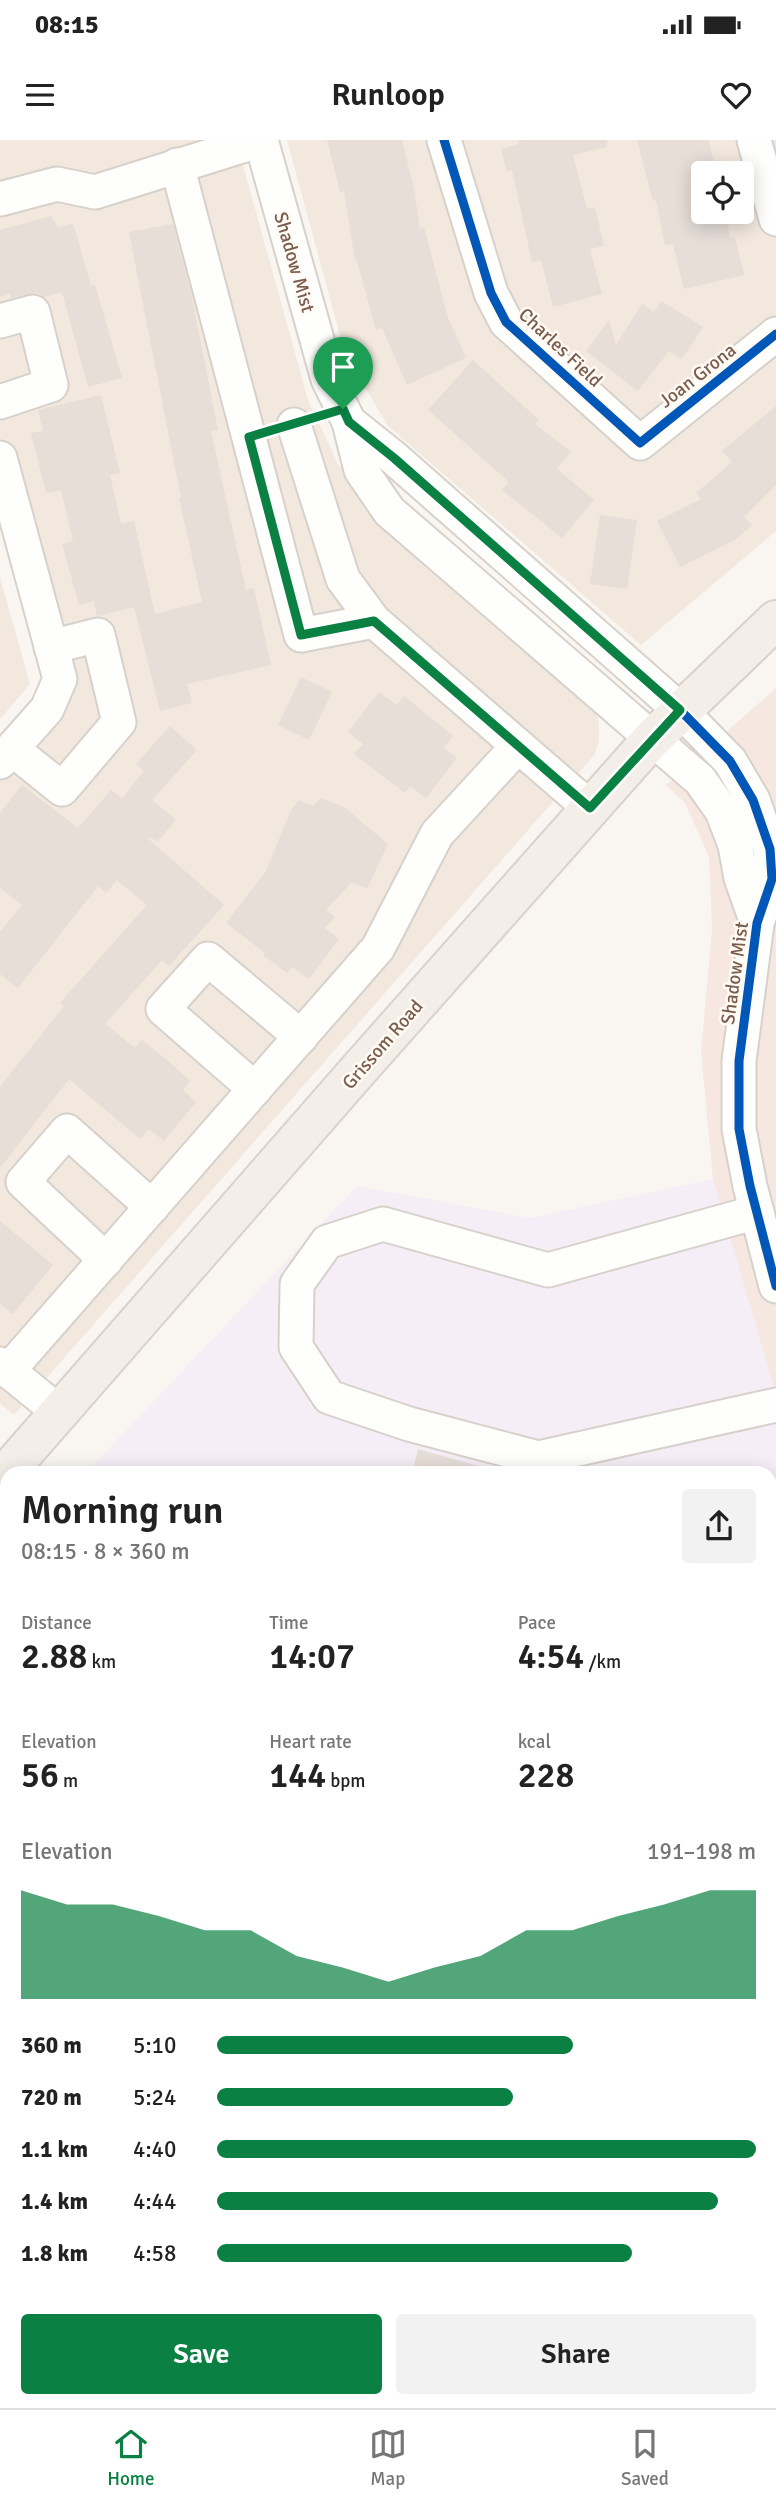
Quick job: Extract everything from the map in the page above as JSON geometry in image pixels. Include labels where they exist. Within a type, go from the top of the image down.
[{"type":"main road","name":"Grissom Road","points":[[12,1466],[651,740],[776,620]]},
{"type":"street","points":[[0,199],[57,184],[95,192],[261,140]]},
{"type":"street","name":"Shadow Mist","points":[[261,140],[328,379],[346,415],[361,470],[389,512],[700,780],[722,811],[734,845],[741,878],[762,935]]},
{"type":"street","name":"Charles Field","points":[[444,140],[492,293],[506,322],[640,443]]},
{"type":"street","points":[[754,140],[776,219]]},
{"type":"street","points":[[184,163],[249,437],[301,635],[374,621]]},
{"type":"street","points":[[0,321],[33,312],[51,385],[0,402]]},
{"type":"street","name":"Joan Grona","points":[[640,443],[776,334]]},
{"type":"street","points":[[249,437],[346,415]]},
{"type":"street","name":"Shadow Mist","points":[[346,415],[680,710],[730,761],[753,800],[770,849],[772,879],[739,1061],[739,1129],[776,1286]]},
{"type":"street","points":[[294,425],[343,579],[374,621],[590,808]]},
{"type":"street","points":[[0,458],[51,647],[60,679],[47,709],[6,755],[62,789],[119,722],[98,635],[51,647]]},
{"type":"street","points":[[59,1412],[4,1368],[106,1260],[378,948],[437,834],[518,746]]},
{"type":"street","points":[[255,1089],[163,1009],[208,959],[301,1037]]},
{"type":"street","points":[[106,1260],[23,1182],[66,1131],[152,1207]]},
{"type":"street","points":[[757,1212],[548,1270],[383,1224],[327,1242],[296,1284],[296,1347],[328,1397],[409,1424],[538,1458],[776,1405]]},
{"type":"shaded area","points":[[0,140],[236,140],[308,400],[338,464],[367,507],[595,710],[599,723],[599,740],[595,754],[14,1415],[0,1403],[0,737],[48,682],[0,507]]},
{"type":"shaded area","points":[[287,140],[776,140],[776,531],[641,645],[388,426],[345,354]]},
{"type":"shaded area","points":[[0,577],[30,684],[0,719]]},
{"type":"shaded area","points":[[776,688],[776,1396],[713,1179],[701,1052],[712,930],[709,857],[685,803],[666,785]]},
{"type":"shaded area","points":[[713,1179],[776,1396],[776,1466],[93,1466],[357,1186],[530,1218]]},
{"type":"building","points":[[327,140],[402,140],[420,228],[424,227],[448,318],[466,358],[407,385],[382,328],[376,330],[355,261],[344,191],[340,192]]},
{"type":"building","points":[[518,140],[607,140],[607,147],[573,155],[587,209],[595,207],[604,246],[590,249],[602,294],[553,307],[541,260],[532,262],[512,170],[507,172],[501,149],[519,144]]},
{"type":"building","points":[[637,140],[708,140],[714,161],[691,161],[691,224],[727,224],[730,238],[735,237],[744,275],[684,289],[673,244],[665,245],[656,200],[653,201]]},
{"type":"building","points":[[51,216],[58,228],[73,223],[91,286],[95,285],[122,378],[88,387],[62,292],[45,297],[37,293],[11,298],[10,294],[0,297],[0,230]]},
{"type":"building","points":[[173,224],[191,293],[218,430],[211,431],[246,590],[254,588],[271,665],[187,684],[192,703],[160,711],[134,607],[97,616],[94,601],[79,605],[62,544],[73,541],[61,490],[46,493],[31,433],[43,431],[38,410],[101,395],[120,473],[110,475],[121,524],[134,521],[155,614],[202,602],[179,498],[129,232]]},
{"type":"building","points":[[661,301],[703,327],[682,359],[669,351],[638,391],[586,351],[609,320],[616,345],[642,304],[654,312]]},
{"type":"building","points":[[473,360],[539,420],[535,424],[571,452],[557,469],[594,500],[562,538],[502,490],[509,482],[428,410]]},
{"type":"building","points":[[776,406],[776,485],[744,517],[752,525],[735,540],[680,567],[657,521],[701,499],[696,493],[732,462],[722,451]]},
{"type":"building","points":[[600,515],[637,520],[627,589],[590,584]]},
{"type":"building","points":[[301,677],[332,692],[309,740],[278,725]]},
{"type":"building","points":[[379,692],[397,705],[404,696],[453,736],[444,748],[457,758],[426,798],[410,786],[405,793],[354,754],[363,744],[348,732]]},
{"type":"building","points":[[170,726],[197,750],[152,800],[176,820],[158,841],[145,836],[224,905],[169,966],[162,960],[105,1024],[135,1048],[142,1040],[167,1060],[190,1081],[183,1090],[196,1102],[164,1141],[149,1129],[140,1139],[69,1079],[0,1168],[0,1087],[64,1006],[60,1003],[147,905],[117,880],[106,893],[98,886],[18,988],[0,974],[0,932],[22,905],[0,888],[0,813],[22,785],[78,828],[111,790],[122,798],[144,771],[136,764]]},
{"type":"building","points":[[321,798],[344,807],[388,844],[367,889],[352,882],[326,910],[335,917],[325,928],[339,939],[309,979],[292,967],[287,973],[226,923],[266,871],[291,810],[299,800],[313,806]]},
{"type":"building","points":[[0,1221],[53,1265],[13,1314],[0,1304]]},
{"type":"building","points":[[418,1449],[479,1466],[417,1466],[414,1465]]},
{"type":"cycle path","points":[[444,140],[491,293],[506,322],[640,443],[776,334]]},
{"type":"cycle path","points":[[349,422],[394,458],[680,710],[730,761],[753,800],[770,849],[772,879],[757,923],[739,1061],[739,1129],[750,1186],[776,1286]]},
{"type":"route","points":[[343,409],[349,422],[394,458],[680,710],[590,808],[374,621],[301,635],[249,437],[343,409]]}]
